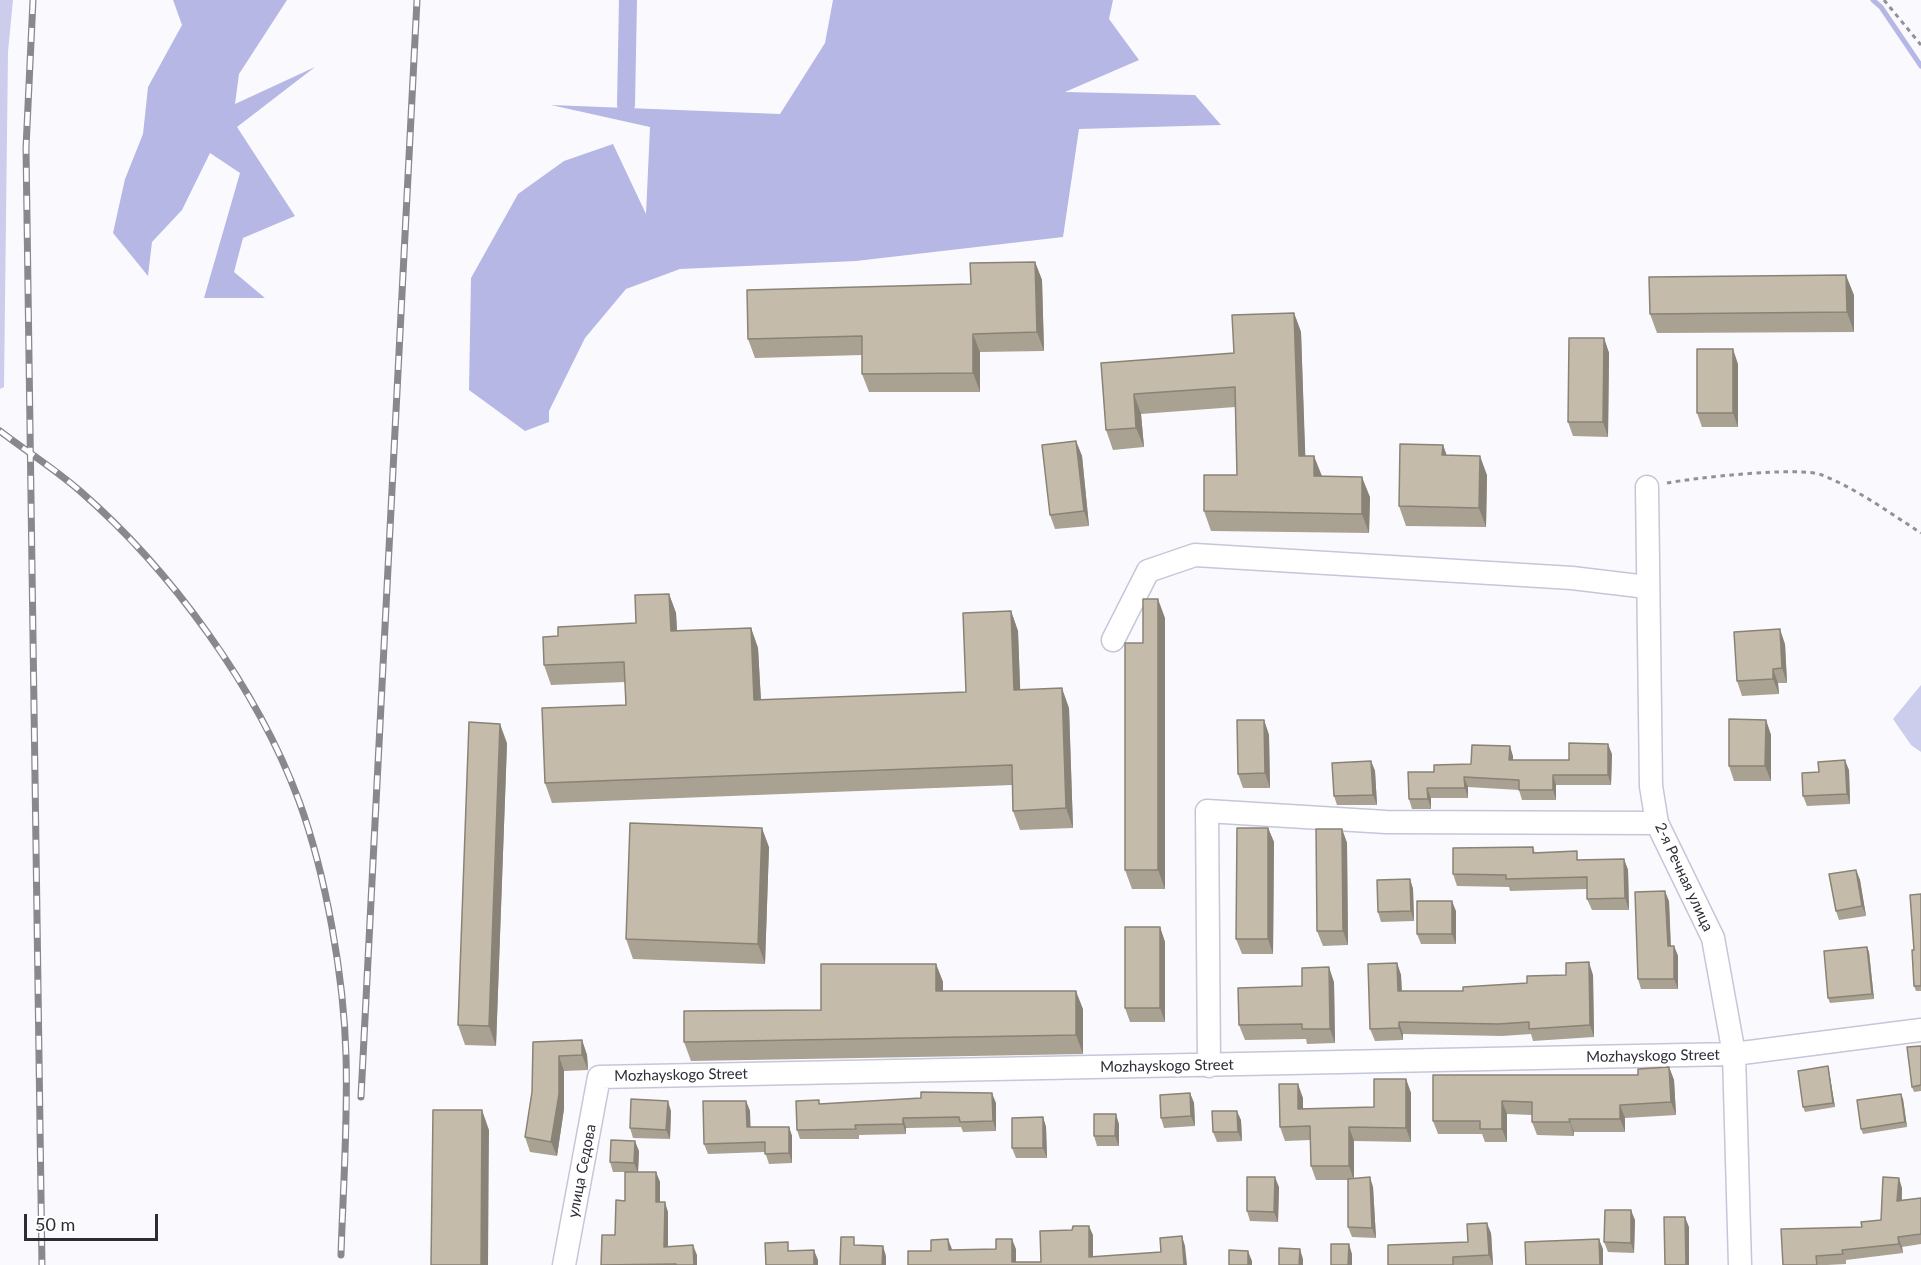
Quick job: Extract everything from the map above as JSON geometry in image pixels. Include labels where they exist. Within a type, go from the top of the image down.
[{"type":"street","name":"2-я Речная улица","points":[[1647,487],[1651,786],[1657,824],[1713,938],[1734,1054],[1740,1265]]},
{"type":"street","points":[[1113,640],[1148,571],[1195,555],[1572,578],[1647,587]]},
{"type":"street","points":[[1209,1065],[1207,811],[1386,822],[1657,824]]},
{"type":"street","name":"Mozhayskogo Street","points":[[600,1077],[1734,1054],[1921,1030]]},
{"type":"street","name":"улица Седова","points":[[564,1265],[600,1077]]},
{"type":"path","points":[[1884,0],[1921,45]]},
{"type":"path","points":[[1647,487],[1682,480],[1788,471],[1820,474],[1869,500],[1921,533]]},
{"type":"shaded area","points":[[0,0],[13,0],[8,52],[4,387],[0,389]]},
{"type":"shaded area","points":[[173,0],[287,0],[239,74],[235,104],[315,67],[237,127],[295,216],[243,238],[234,272],[265,298],[204,298],[240,173],[210,153],[182,210],[152,242],[148,276],[113,233],[125,179],[143,134],[148,87],[182,25]]},
{"type":"shaded area","points":[[833,0],[1113,0],[1109,19],[1139,60],[1065,92],[1195,95],[1221,125],[1079,129],[1063,237],[856,261],[680,269],[626,289],[585,338],[549,411],[549,422],[525,431],[469,390],[471,278],[518,194],[564,161],[613,144],[646,214],[650,127],[551,105],[780,114],[825,43]]},
{"type":"shaded area","points":[[1921,685],[1921,752],[1911,745],[1893,719]]},
{"type":"building","points":[[1035,262],[1037,332],[973,334],[973,373],[862,374],[862,336],[748,339],[747,290],[971,284],[970,263]]},
{"type":"building","points":[[1846,275],[1847,312],[1650,314],[1649,277]]},
{"type":"building","points":[[1294,313],[1299,456],[1314,456],[1314,476],[1362,477],[1362,514],[1204,511],[1204,475],[1237,475],[1235,387],[1134,394],[1136,428],[1106,430],[1101,363],[1234,353],[1232,315]]},
{"type":"building","points":[[1569,338],[1604,338],[1603,422],[1568,422]]},
{"type":"building","points":[[1697,349],[1733,349],[1733,413],[1697,413]]},
{"type":"building","points":[[1076,441],[1084,511],[1050,515],[1042,445]]},
{"type":"building","points":[[1400,444],[1443,445],[1442,455],[1480,456],[1479,508],[1399,506]]},
{"type":"building","points":[[669,594],[671,631],[751,628],[754,700],[966,692],[963,613],[1011,611],[1014,690],[1062,688],[1066,808],[1013,811],[1012,765],[545,783],[542,708],[626,705],[624,662],[544,665],[543,637],[558,636],[558,627],[636,623],[635,595]]},
{"type":"building","points":[[1143,599],[1158,599],[1158,870],[1125,870],[1125,643],[1143,643]]},
{"type":"building","points":[[1780,629],[1782,668],[1773,669],[1773,679],[1737,681],[1734,632]]},
{"type":"building","points":[[1729,719],[1766,720],[1765,766],[1729,766]]},
{"type":"building","points":[[1237,720],[1264,720],[1265,773],[1238,774]]},
{"type":"building","points":[[469,722],[500,724],[489,1026],[458,1025]]},
{"type":"building","points":[[1569,743],[1608,744],[1608,775],[1553,775],[1553,790],[1519,790],[1519,780],[1464,777],[1465,788],[1427,788],[1428,799],[1409,799],[1408,772],[1434,772],[1434,765],[1471,764],[1472,745],[1510,746],[1509,760],[1569,760]]},
{"type":"building","points":[[1845,760],[1847,794],[1803,796],[1802,773],[1819,772],[1818,762]]},
{"type":"building","points":[[1371,761],[1373,795],[1334,796],[1332,763]]},
{"type":"building","points":[[630,823],[762,828],[758,944],[626,939]]},
{"type":"building","points":[[1237,828],[1268,828],[1268,939],[1236,939]]},
{"type":"building","points":[[1316,829],[1342,829],[1343,931],[1317,931]]},
{"type":"building","points":[[1533,847],[1533,853],[1577,851],[1577,860],[1624,859],[1625,898],[1587,899],[1587,877],[1506,879],[1506,875],[1453,874],[1453,848]]},
{"type":"building","points":[[1856,870],[1862,906],[1836,911],[1829,874]]},
{"type":"building","points":[[1410,879],[1411,911],[1378,912],[1377,880]]},
{"type":"building","points":[[1665,891],[1668,946],[1674,946],[1674,979],[1638,979],[1635,892]]},
{"type":"building","points":[[1921,894],[1921,986],[1914,986],[1910,895]]},
{"type":"building","points":[[1417,901],[1452,901],[1452,934],[1417,934]]},
{"type":"building","points":[[1125,927],[1160,927],[1160,1008],[1125,1008]]},
{"type":"building","points":[[1867,947],[1872,994],[1828,998],[1824,951]]},
{"type":"building","points":[[1589,962],[1590,1025],[1529,1029],[1529,1022],[1498,1024],[1399,1022],[1399,1028],[1370,1029],[1368,964],[1397,963],[1398,991],[1463,991],[1463,987],[1527,983],[1527,976],[1566,975],[1566,963]]},
{"type":"building","points":[[821,964],[936,964],[936,991],[1076,991],[1076,1035],[684,1042],[684,1011],[821,1010]]},
{"type":"building","points":[[1329,967],[1330,1029],[1302,1029],[1302,1024],[1239,1025],[1238,988],[1302,986],[1302,968]]},
{"type":"building","points":[[582,1040],[582,1055],[559,1056],[559,1094],[551,1142],[525,1137],[532,1092],[533,1042]]},
{"type":"building","points":[[1921,1046],[1921,1085],[1912,1087],[1907,1047]]},
{"type":"building","points":[[1828,1066],[1833,1103],[1803,1107],[1798,1071]]},
{"type":"building","points":[[1669,1067],[1671,1102],[1620,1105],[1620,1119],[1532,1122],[1532,1102],[1502,1101],[1502,1129],[1480,1129],[1480,1121],[1433,1121],[1433,1075],[1638,1075],[1638,1069]]},
{"type":"building","points":[[1374,1079],[1406,1079],[1406,1128],[1349,1127],[1349,1166],[1311,1166],[1310,1126],[1280,1127],[1279,1084],[1298,1084],[1298,1109],[1374,1107]]},
{"type":"building","points":[[921,1092],[992,1093],[993,1121],[960,1122],[959,1117],[903,1118],[903,1124],[855,1125],[856,1129],[797,1130],[796,1101],[819,1100],[819,1104],[921,1098]]},
{"type":"building","points":[[1190,1093],[1191,1116],[1161,1118],[1160,1095]]},
{"type":"building","points":[[1901,1094],[1905,1122],[1861,1129],[1857,1100]]},
{"type":"building","points":[[631,1099],[668,1101],[666,1130],[630,1128]]},
{"type":"building","points":[[703,1101],[746,1101],[747,1127],[789,1127],[789,1153],[765,1154],[765,1142],[704,1144]]},
{"type":"building","points":[[433,1110],[482,1110],[481,1265],[431,1265]]},
{"type":"building","points":[[1212,1111],[1237,1111],[1238,1132],[1213,1132]]},
{"type":"building","points":[[1094,1114],[1116,1114],[1115,1136],[1094,1136]]},
{"type":"building","points":[[1043,1117],[1043,1148],[1012,1148],[1012,1118]]},
{"type":"building","points":[[611,1140],[635,1141],[634,1163],[610,1162]]},
{"type":"building","points":[[625,1172],[656,1172],[656,1202],[665,1202],[664,1247],[693,1245],[694,1265],[601,1265],[602,1235],[615,1235],[616,1200],[625,1201]]},
{"type":"building","points":[[1247,1177],[1275,1177],[1274,1212],[1247,1211]]},
{"type":"building","points":[[1370,1177],[1372,1228],[1348,1227],[1348,1179]]},
{"type":"building","points":[[1883,1177],[1899,1178],[1897,1201],[1921,1198],[1921,1234],[1898,1237],[1899,1244],[1842,1250],[1843,1254],[1816,1256],[1817,1265],[1783,1265],[1781,1229],[1862,1227],[1861,1222],[1881,1220]]},
{"type":"building","points":[[1605,1210],[1631,1210],[1631,1243],[1604,1242]]},
{"type":"building","points":[[1664,1217],[1685,1217],[1686,1265],[1665,1265]]},
{"type":"building","points":[[1487,1223],[1489,1255],[1453,1257],[1453,1265],[1388,1265],[1388,1245],[1468,1242],[1467,1224]]},
{"type":"building","points":[[1073,1226],[1089,1226],[1089,1257],[1161,1252],[1160,1238],[1182,1236],[1184,1265],[908,1265],[908,1251],[931,1251],[931,1240],[948,1239],[949,1250],[996,1249],[996,1239],[1012,1239],[1012,1262],[1041,1262],[1040,1231],[1072,1230]]},
{"type":"building","points":[[841,1237],[854,1237],[854,1245],[883,1246],[882,1265],[840,1265]]},
{"type":"building","points":[[1599,1239],[1600,1265],[1526,1265],[1525,1242]]},
{"type":"building","points":[[788,1242],[788,1251],[814,1250],[814,1265],[766,1265],[765,1243]]},
{"type":"building","points":[[1331,1244],[1349,1244],[1348,1265],[1331,1265]]},
{"type":"building","points":[[1279,1248],[1300,1249],[1299,1265],[1279,1265]]},
{"type":"building","points":[[1229,1250],[1248,1251],[1248,1265],[1229,1265]]},
{"type":"waterway","points":[[626,105],[628,0]]},
{"type":"waterway","points":[[1873,0],[1881,7],[1921,66]]},
{"type":"railway","points":[[33,0],[26,148],[42,1265]]},
{"type":"railway","points":[[361,1097],[417,0]]},
{"type":"railway","points":[[0,431],[61,475],[114,522],[178,594],[208,633],[260,716],[299,801],[309,830],[332,927],[345,1025],[346,1131],[341,1255]]}]
